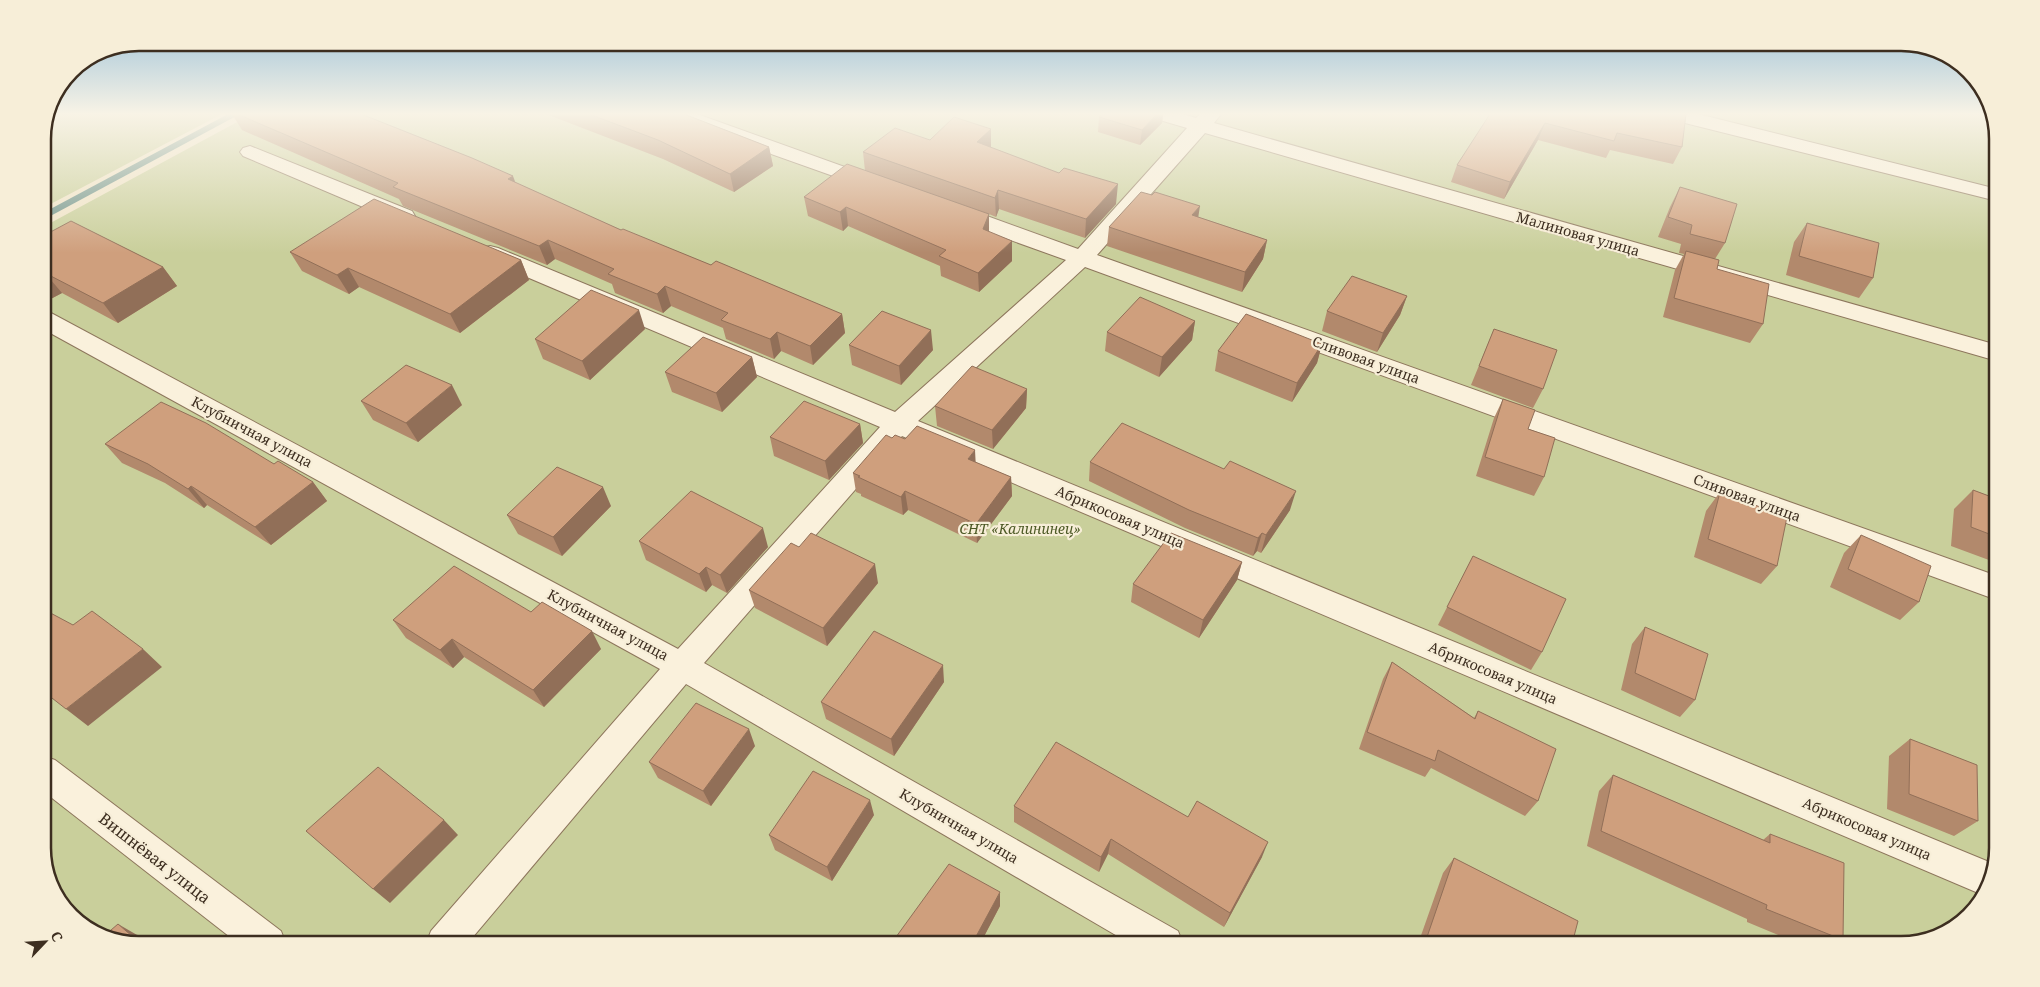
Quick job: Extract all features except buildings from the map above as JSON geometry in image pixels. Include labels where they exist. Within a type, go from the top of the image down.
[{"type":"street","points":[[269,160],[424,225]]},
{"type":"street","points":[[808,160],[898,192]]},
{"type":"street","points":[[451,936],[682,666],[898,424],[1083,257],[1171,160]]},
{"type":"street","name":"Малиновая улица","points":[[1339,160],[1989,351]]},
{"type":"street","points":[[1857,160],[1989,193]]},
{"type":"street","name":"Сливовая улица","points":[[935,205],[1989,585]]},
{"type":"street","name":"Абрикосовая улица","points":[[469,244],[1983,877]]},
{"type":"street","name":"Клубничная улица","points":[[51,323],[682,666],[1152,936]]},
{"type":"street","name":"Вишнёвая улица","points":[[51,777],[258,936]]},
{"type":"green space","points":[[51,160],[134,160],[51,204]]},
{"type":"green space","name":"СНТ «Калининец»","points":[[167,160],[1989,160],[1989,853],[1986,870],[1977,892],[1959,914],[1934,929],[1923,933],[1900,936],[134,936],[117,933],[95,924],[77,910],[60,886],[51,853],[51,223]]},
{"type":"waterway","points":[[51,213],[150,160]]}]
